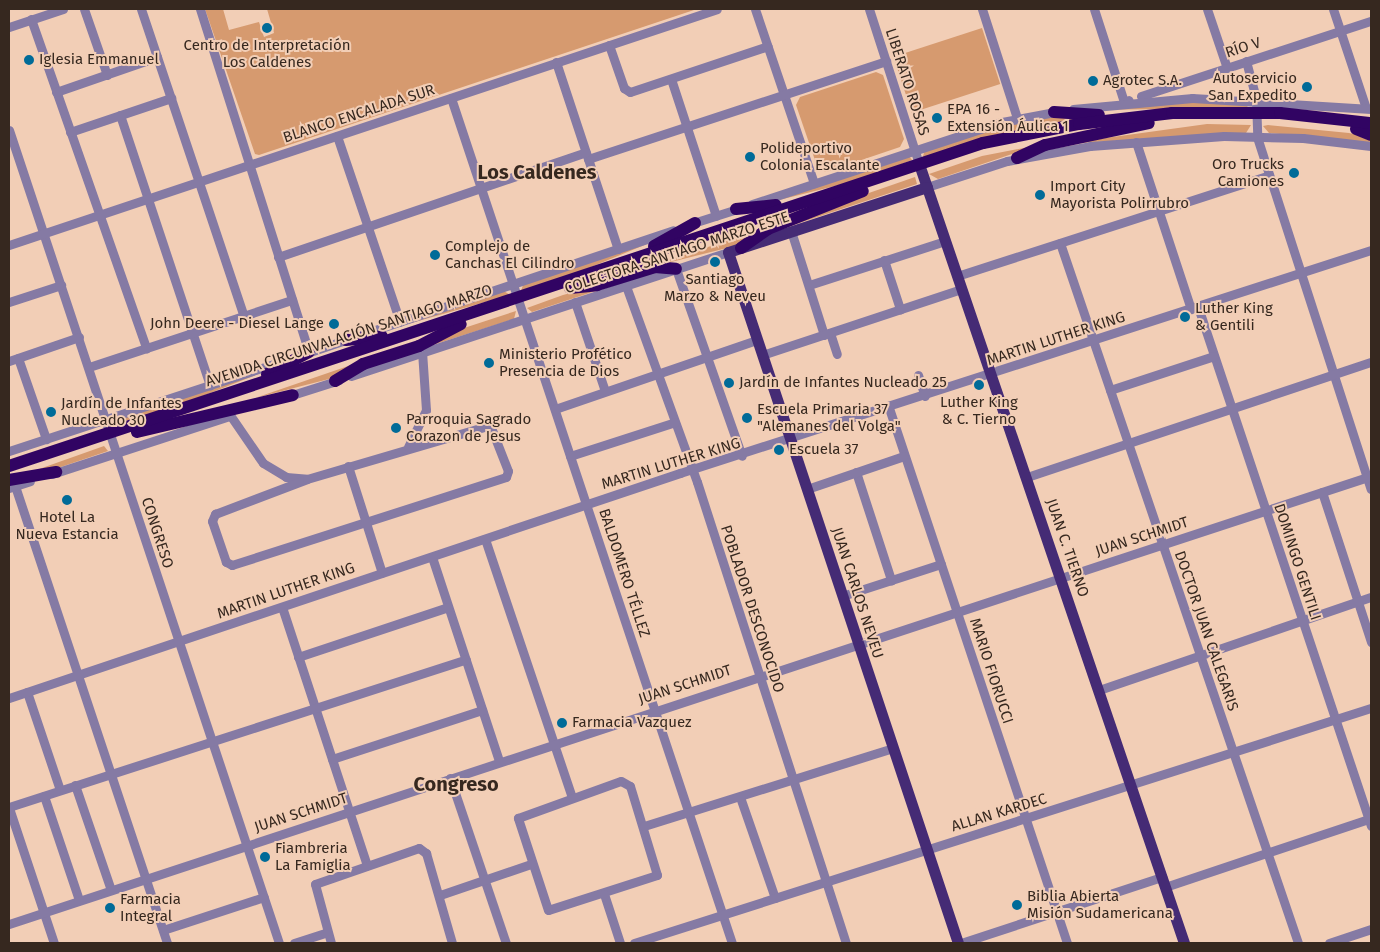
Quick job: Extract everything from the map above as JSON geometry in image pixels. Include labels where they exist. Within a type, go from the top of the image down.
[{"type":"highway","points":[[1054,112],[1100,115],[1163,109],[1216,112]]},
{"type":"highway","name":"AVENIDA CIRCUNVALACIÓN SANTIAGO MARZO","points":[[920,168],[983,143],[1067,126],[1216,112],[1356,129],[1371,133]]},
{"type":"highway","name":"AVENIDA CIRCUNVALACIÓN SANTIAGO MARZO","points":[[9,466],[79,443],[138,432],[461,324],[580,277],[920,168],[1013,144],[1150,123],[1256,117],[1371,123]]},
{"type":"highway","points":[[1017,158],[1045,145],[1150,123]]},
{"type":"highway","name":"AVENIDA CIRCUNVALACIÓN SANTIAGO MARZO","points":[[10,482],[111,436],[174,412],[476,311],[570,288],[864,186]]},
{"type":"highway","points":[[736,209],[770,207],[864,186]]},
{"type":"highway","points":[[741,248],[768,229],[864,186]]},
{"type":"highway","points":[[580,277],[601,264],[656,246],[695,223]]},
{"type":"highway","points":[[570,288],[597,286],[652,268],[676,269]]},
{"type":"highway","points":[[346,340],[378,337],[476,311]]},
{"type":"highway","points":[[335,381],[363,364],[421,344],[461,324]]},
{"type":"highway","points":[[174,412],[260,377],[309,352]]},
{"type":"highway","points":[[138,432],[293,395]]},
{"type":"highway","points":[[9,460],[79,443]]},
{"type":"highway","points":[[10,482],[56,472]]},
{"type":"main road","name":"JUAN C. TIERNO","points":[[920,168],[992,374],[1184,943]]},
{"type":"main road","name":"COLECTORA SANTIAGO MARZO ESTE","points":[[728,252],[927,187]]},
{"type":"main road","name":"JUAN CARLOS NEVEU","points":[[728,252],[959,943]]},
{"type":"street","points":[[9,27],[63,9]]},
{"type":"street","points":[[84,9],[107,75]]},
{"type":"street","points":[[141,9],[244,316]]},
{"type":"street","points":[[200,9],[309,352]]},
{"type":"street","name":"BLANCO ENCALADA SUR","points":[[9,245],[717,9]]},
{"type":"street","points":[[755,9],[814,183]]},
{"type":"street","name":"LIBERATO ROSAS","points":[[869,9],[920,168]]},
{"type":"street","points":[[982,9],[1017,118]]},
{"type":"street","points":[[1094,9],[1124,102]]},
{"type":"street","points":[[1208,9],[1227,68]]},
{"type":"street","points":[[1333,9],[1369,109]]},
{"type":"street","points":[[31,19],[146,348]]},
{"type":"street","name":"RÍO V","points":[[1124,102],[1371,20]]},
{"type":"street","points":[[609,45],[626,91],[671,79],[768,46]]},
{"type":"street","points":[[56,92],[157,57]]},
{"type":"street","points":[[278,258],[481,187],[686,126],[886,61]]},
{"type":"street","points":[[1246,61],[1256,99],[1257,136],[1371,488]]},
{"type":"street","points":[[556,62],[618,249]]},
{"type":"street","points":[[671,79],[716,216]]},
{"type":"street","points":[[70,132],[171,98]]},
{"type":"street","name":"BALDOMERO TÉLLEZ","points":[[451,98],[732,943]]},
{"type":"street","name":"COLECTORA SANTIAGO MARZO ESTE","points":[[9,452],[914,149],[1017,118],[1124,102],[1256,99],[1369,109]]},
{"type":"street","points":[[120,114],[210,385]]},
{"type":"street","name":"CONGRESO","points":[[9,130],[279,943]]},
{"type":"street","points":[[337,136],[400,322]]},
{"type":"street","name":"COLECTORA SANTIAGO MARZO ESTE","points":[[927,187],[1017,158],[1136,142],[1257,136],[1371,146]]},
{"type":"street","name":"DOMINGO GENTILI","points":[[1136,142],[1194,308],[1214,356],[1232,408],[1370,821]]},
{"type":"street","points":[[957,276],[1269,175]]},
{"type":"street","points":[[791,231],[827,334],[837,354]]},
{"type":"street","points":[[809,285],[945,241]]},
{"type":"street","name":"DOCTOR JUAN CALEGARIS","points":[[1060,243],[1298,943]]},
{"type":"street","name":"MARTIN LUTHER KING","points":[[9,698],[586,504],[742,456],[1371,250]]},
{"type":"street","name":"COLECTORA SANTIAGO MARZO ESTE","points":[[56,472],[728,252]]},
{"type":"street","points":[[884,260],[900,310]]},
{"type":"street","points":[[676,269],[742,456]]},
{"type":"street","points":[[9,302],[61,284]]},
{"type":"street","name":"POBLADOR DESCONOCIDO","points":[[626,286],[692,471],[846,943]]},
{"type":"street","points":[[762,356],[961,289]]},
{"type":"street","points":[[89,367],[292,300]]},
{"type":"street","points":[[575,302],[605,391]]},
{"type":"street","points":[[9,361],[79,337]]},
{"type":"street","points":[[555,408],[757,340]]},
{"type":"street","points":[[408,447],[426,410],[422,352]]},
{"type":"street","points":[[1110,390],[1214,356]]},
{"type":"street","points":[[18,358],[46,439]]},
{"type":"street","points":[[1027,477],[1371,362]]},
{"type":"street","points":[[918,375],[925,396]]},
{"type":"street","name":"MARIO FIORUCCI","points":[[888,408],[1067,943]]},
{"type":"street","points":[[230,415],[263,463],[286,477],[307,479]]},
{"type":"street","points":[[570,456],[675,422]]},
{"type":"street","points":[[491,426],[508,475],[366,522],[228,564],[212,516],[307,479],[408,447],[491,426]]},
{"type":"street","points":[[807,489],[904,456]]},
{"type":"street","points":[[348,466],[382,573]]},
{"type":"street","points":[[856,472],[891,580]]},
{"type":"street","name":"JUAN SCHMIDT","points":[[9,922],[350,812],[654,709],[1369,477]]},
{"type":"street","points":[[10,482],[78,675],[167,943]]},
{"type":"street","points":[[1322,492],[1371,642]]},
{"type":"street","points":[[485,539],[572,798]]},
{"type":"street","points":[[432,556],[499,761]]},
{"type":"street","points":[[842,596],[940,564]]},
{"type":"street","points":[[1099,690],[1371,597]]},
{"type":"street","points":[[282,607],[367,865]]},
{"type":"street","points":[[298,657],[448,607]]},
{"type":"street","points":[[54,943],[9,807],[466,660]]},
{"type":"street","points":[[27,692],[60,790]]},
{"type":"street","name":"ALLAN KARDEC","points":[[634,943],[1132,787],[1371,708]]},
{"type":"street","points":[[332,759],[482,710]]},
{"type":"street","points":[[644,826],[794,781],[893,748]]},
{"type":"street","points":[[450,778],[506,943]]},
{"type":"street","points":[[626,782],[644,826],[657,874],[604,894],[548,910],[531,864],[518,818],[572,798],[626,782]]},
{"type":"street","points":[[75,785],[110,890]]},
{"type":"street","points":[[44,796],[79,900]]},
{"type":"street","points":[[740,797],[774,898]]},
{"type":"street","points":[[959,943],[1057,912],[1267,853],[1370,821]]},
{"type":"street","points":[[331,943],[314,886],[367,865],[422,849],[440,895],[452,942]]},
{"type":"street","points":[[440,895],[531,864]]},
{"type":"street","points":[[604,894],[620,943]]},
{"type":"street","points":[[163,930],[264,897]]},
{"type":"street","points":[[1330,943],[1371,929]]},
{"type":"street","points":[[294,943],[327,932]]},
{"type":"shaded area","points":[[205,9],[223,9],[229,30],[259,22],[264,37],[274,33],[267,9],[697,9],[259,155],[255,154]]},
{"type":"shaded area","points":[[982,28],[1000,84],[912,113],[894,57]]},
{"type":"shaded area","points":[[876,72],[883,75],[904,139],[900,147],[826,172],[818,169],[796,105],[800,97]]},
{"type":"shaded area","points":[[1168,102],[1243,102],[1249,108],[1086,110]]},
{"type":"shaded area","points":[[1048,116],[1087,118],[923,157],[924,152],[1001,125]]},
{"type":"shaded area","points":[[1207,124],[1251,125],[1246,133],[1062,144]]},
{"type":"shaded area","points":[[1263,126],[1349,133],[1371,138],[1371,143],[1269,133]]},
{"type":"shaded area","points":[[1039,145],[938,179],[929,174],[982,156]]},
{"type":"shaded area","points":[[909,156],[912,160],[863,179],[767,203]]},
{"type":"shaded area","points":[[915,177],[917,184],[763,235],[866,194]]},
{"type":"shaded area","points":[[760,230],[735,246],[663,264],[662,262]]},
{"type":"shaded area","points":[[664,237],[574,274],[521,291],[523,285]]},
{"type":"shaded area","points":[[662,269],[532,312],[527,308],[563,295]]},
{"type":"shaded area","points":[[504,291],[510,295],[376,333]]},
{"type":"shaded area","points":[[516,311],[514,319],[364,367],[461,329]]},
{"type":"shaded area","points":[[357,363],[333,378],[255,398]]},
{"type":"shaded area","points":[[266,371],[167,410],[114,424],[116,420]]},
{"type":"shaded area","points":[[104,446],[108,451],[52,470],[28,473]]},
{"type":"place","name":"Centro de Interpretación Los Caldenes","points":[[267,28]]},
{"type":"place","name":"Iglesia Emmanuel","points":[[29,60]]},
{"type":"place","name":"Agrotec S.A.","points":[[1093,81]]},
{"type":"place","name":"Autoservicio San Expedito","points":[[1307,87]]},
{"type":"place","name":"EPA 16 - Extensión Áulica 1","points":[[937,118]]},
{"type":"place","name":"Polideportivo Colonia Escalante","points":[[750,157]]},
{"type":"place","name":"Oro Trucks Camiones","points":[[1294,173]]},
{"type":"place","name":"Import City Mayorista Polirrubro","points":[[1040,195]]},
{"type":"place","name":"Complejo de Canchas El Cilindro","points":[[435,255]]},
{"type":"place","name":"Santiago Marzo & Neveu","points":[[715,262]]},
{"type":"place","name":"Luther King & Gentili","points":[[1185,317]]},
{"type":"place","name":"John Deere - Diesel Lange","points":[[334,324]]},
{"type":"place","name":"Ministerio Profético Presencia de Dios","points":[[489,363]]},
{"type":"place","name":"Jardín de Infantes Nucleado 25","points":[[729,383]]},
{"type":"place","name":"Luther King & C. Tierno","points":[[979,385]]},
{"type":"place","name":"Jardín de Infantes Nucleado 30","points":[[51,412]]},
{"type":"place","name":"Escuela Primaria 37 \"Alemanes del Volga\"","points":[[747,418]]},
{"type":"place","name":"Parroquia Sagrado Corazon de Jesus","points":[[396,428]]},
{"type":"place","name":"Escuela 37","points":[[779,450]]},
{"type":"place","name":"Hotel La Nueva Estancia","points":[[67,500]]},
{"type":"place","name":"Farmacia Vazquez","points":[[562,723]]},
{"type":"place","name":"Fiambreria La Famiglia","points":[[265,857]]},
{"type":"place","name":"Biblia Abierta Misión Sudamericana","points":[[1017,905]]},
{"type":"place","name":"Farmacia Integral","points":[[110,908]]},
{"type":"district","name":"Los Caldenes","points":[[537,172]]},
{"type":"district","name":"Congreso","points":[[456,784]]}]
